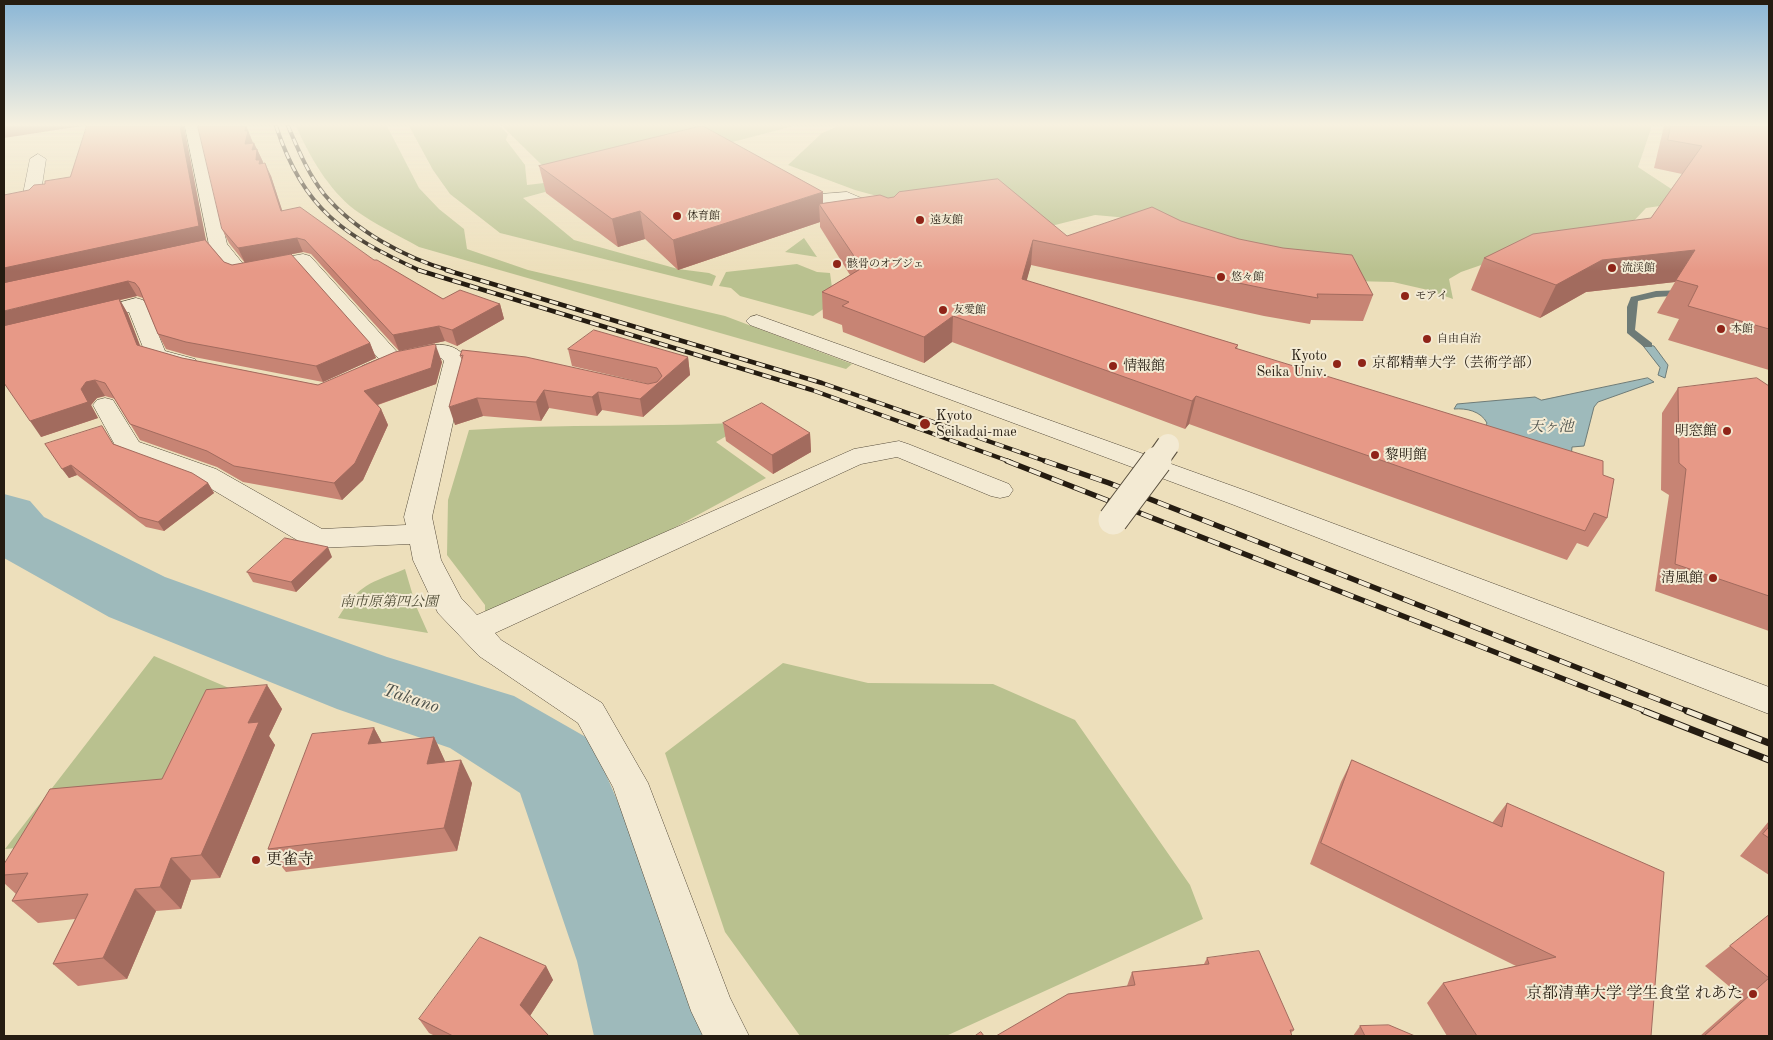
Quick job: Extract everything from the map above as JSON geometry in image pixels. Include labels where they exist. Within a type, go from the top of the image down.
[{"type":"street","points":[[4,203],[31,198],[35,175]]},
{"type":"street","points":[[198,175],[208,247],[239,272],[303,260],[393,361]]},
{"type":"street","points":[[808,200],[847,197],[860,206],[876,207],[888,215]]},
{"type":"street","points":[[70,321],[136,304],[156,355],[210,369]]},
{"type":"street","points":[[757,322],[1243,499],[1769,701]]},
{"type":"street","points":[[351,380],[393,361],[445,350],[465,359],[418,517],[427,560],[449,605],[490,648],[590,713],[630,783],[713,1011],[727,1036]]},
{"type":"street","points":[[105,419],[128,447],[207,475],[317,539],[422,534]]},
{"type":"street","points":[[1113,520],[1168,445]]},
{"type":"street","points":[[473,630],[854,457],[899,449],[1000,490]]},
{"type":"green space","points":[[323,175],[412,175],[419,188],[439,209],[464,229],[467,249],[528,270],[725,316],[852,364],[846,369],[419,247],[355,210],[345,202]]},
{"type":"green space","points":[[436,175],[526,175],[527,185],[544,183],[556,189],[523,198],[574,240],[678,269],[709,273],[716,276],[712,286],[500,233],[450,194]]},
{"type":"green space","points":[[814,175],[1649,175],[1682,196],[1674,204],[1646,208],[1631,224],[1510,255],[1461,272],[1449,279],[1453,299],[1428,290],[1393,282],[1353,281],[1128,218],[1095,215],[1043,228],[899,202],[855,190]]},
{"type":"green space","points":[[804,238],[817,257],[785,252]]},
{"type":"green space","points":[[797,264],[817,272],[830,273],[834,302],[813,316],[740,296],[731,288],[719,286],[726,272]]},
{"type":"green space","points":[[751,422],[716,442],[766,478],[670,530],[485,613],[485,605],[447,555],[448,500],[469,430]]},
{"type":"green space","name":"南市原第四公園","points":[[405,569],[416,606],[428,633],[338,618],[359,591],[382,578]]},
{"type":"green space","points":[[154,656],[236,691],[162,804],[53,845],[5,849]]},
{"type":"green space","points":[[783,663],[868,683],[993,684],[1075,720],[1190,885],[1203,919],[946,1036],[800,1036],[725,932],[665,753]]},
{"type":"water","points":[[1642,344],[1654,346],[1668,365],[1665,378],[1658,375],[1660,368]]},
{"type":"water","name":"天ヶ池","points":[[1648,378],[1654,382],[1598,402],[1594,407],[1584,446],[1572,447],[1571,458],[1485,427],[1487,423],[1484,419],[1473,411],[1454,409],[1457,404],[1535,397],[1541,400]]},
{"type":"building","points":[[71,175],[189,175],[199,226],[4,268],[4,195],[29,190],[34,185],[45,184],[45,181],[70,177]]},
{"type":"building","points":[[209,175],[269,175],[281,211],[300,207],[374,260],[443,299],[460,290],[500,304],[452,330],[439,326],[393,335],[305,240],[297,238],[238,248],[222,229]]},
{"type":"building","points":[[551,175],[791,175],[823,192],[673,240],[640,211],[612,219]]},
{"type":"building","points":[[1682,175],[1769,175],[1769,329],[1688,306],[1698,286],[1676,280],[1695,250],[1602,260],[1556,285],[1484,258],[1533,234],[1651,218]]},
{"type":"building","points":[[998,179],[1067,236],[1152,207],[1181,221],[1239,239],[1283,248],[1352,255],[1373,295],[1317,294],[1318,298],[1033,240],[1022,279],[1238,345],[1235,348],[1603,461],[1603,475],[1614,479],[1607,518],[1594,513],[1585,531],[1196,396],[1192,401],[953,316],[924,337],[842,306],[849,302],[822,292],[862,268],[819,204],[880,195],[888,198],[894,197],[899,192]]},
{"type":"building","points":[[205,240],[224,262],[232,265],[291,254],[370,343],[316,366],[186,342],[158,334],[139,288],[135,283],[128,281],[4,311],[4,283]]},
{"type":"building","points":[[119,299],[137,345],[182,358],[318,385],[395,352],[435,344],[436,346],[431,368],[364,391],[381,409],[355,463],[334,483],[234,466],[207,451],[130,424],[105,383],[95,380],[86,382],[81,389],[88,402],[30,421],[4,383],[4,326]]},
{"type":"building","points":[[594,330],[688,357],[640,399],[598,392],[592,397],[544,390],[536,402],[477,398],[449,407],[463,355],[460,356],[462,350],[526,357],[648,384],[657,382],[662,376],[657,368],[568,349]]},
{"type":"building","points":[[1757,378],[1769,386],[1769,596],[1675,564],[1686,469],[1679,463],[1678,388]]},
{"type":"building","points":[[762,403],[810,433],[772,455],[723,423]]},
{"type":"building","points":[[102,426],[113,444],[192,473],[208,483],[158,522],[139,517],[71,465],[62,469],[45,444]]},
{"type":"building","points":[[285,538],[328,547],[291,582],[247,572]]},
{"type":"building","points":[[267,685],[248,723],[259,722],[201,855],[171,858],[160,887],[135,889],[103,958],[53,964],[88,894],[12,901],[28,873],[4,875],[4,864],[50,789],[162,779],[206,690]]},
{"type":"building","points":[[374,728],[368,744],[434,737],[427,764],[461,760],[444,828],[268,849],[312,734]]},
{"type":"building","points":[[1352,760],[1502,827],[1507,803],[1664,872],[1651,1036],[1477,1036],[1443,983],[1556,957],[1321,843]]},
{"type":"building","points":[[1769,827],[1769,838],[1763,834]]},
{"type":"building","points":[[1769,915],[1769,978],[1730,946]]},
{"type":"building","points":[[480,937],[546,966],[520,1005],[549,1036],[453,1036],[419,1019]]},
{"type":"building","points":[[1259,951],[1294,1030],[1290,1030],[1292,1036],[996,1036],[1068,994],[1135,985],[1132,972],[1209,964],[1207,958]]},
{"type":"building","points":[[1769,978],[1769,1036],[1704,1036]]},
{"type":"building","points":[[1389,1025],[1415,1036],[1365,1036],[1360,1026]]},
{"type":"building","points":[[981,1032],[984,1036],[975,1036]]},
{"type":"waterway","points":[[1648,345],[1630,331],[1634,299],[1656,294],[1685,293]]},
{"type":"waterway","name":"Takano","points":[[4,518],[18,534],[137,597],[368,685],[482,722],[558,768],[632,961],[652,1036]]},
{"type":"railway","points":[[298,175],[314,200],[330,217],[349,232],[421,271]]},
{"type":"railway","points":[[311,175],[324,194],[350,220],[399,251],[451,271]]},
{"type":"railway","points":[[446,270],[822,383],[1048,462]]},
{"type":"railway","points":[[421,271],[812,390],[1011,462]]},
{"type":"railway","points":[[1007,461],[1648,712]]},
{"type":"railway","points":[[1045,461],[1109,483],[1690,712]]},
{"type":"railway","points":[[1644,711],[1769,760]]},
{"type":"railway","points":[[1687,711],[1769,743]]},
{"type":"place","name":"体育館","points":[[677,216]]},
{"type":"place","name":"遠友館","points":[[920,220]]},
{"type":"place","name":"骸骨のオブジェ","points":[[837,264]]},
{"type":"place","name":"流渓館","points":[[1612,268]]},
{"type":"place","name":"悠々館","points":[[1221,277]]},
{"type":"place","name":"モアイ","points":[[1405,296]]},
{"type":"place","name":"友愛館","points":[[943,310]]},
{"type":"place","name":"本館","points":[[1721,329]]},
{"type":"place","name":"自由自治","points":[[1427,339]]},
{"type":"place","name":"京都精華大学（芸術学部）","points":[[1362,363]]},
{"type":"place","name":"Kyoto Seika Univ.","points":[[1337,364]]},
{"type":"place","name":"情報館","points":[[1113,366]]},
{"type":"place","name":"Kyoto Seikadai-mae","points":[[925,424]]},
{"type":"place","name":"明窓館","points":[[1727,431]]},
{"type":"place","name":"黎明館","points":[[1375,455]]},
{"type":"place","name":"清風館","points":[[1713,578]]},
{"type":"place","name":"更雀寺","points":[[256,860]]},
{"type":"place","name":"京都清華大学 学生食堂 れあた","points":[[1753,994]]}]
